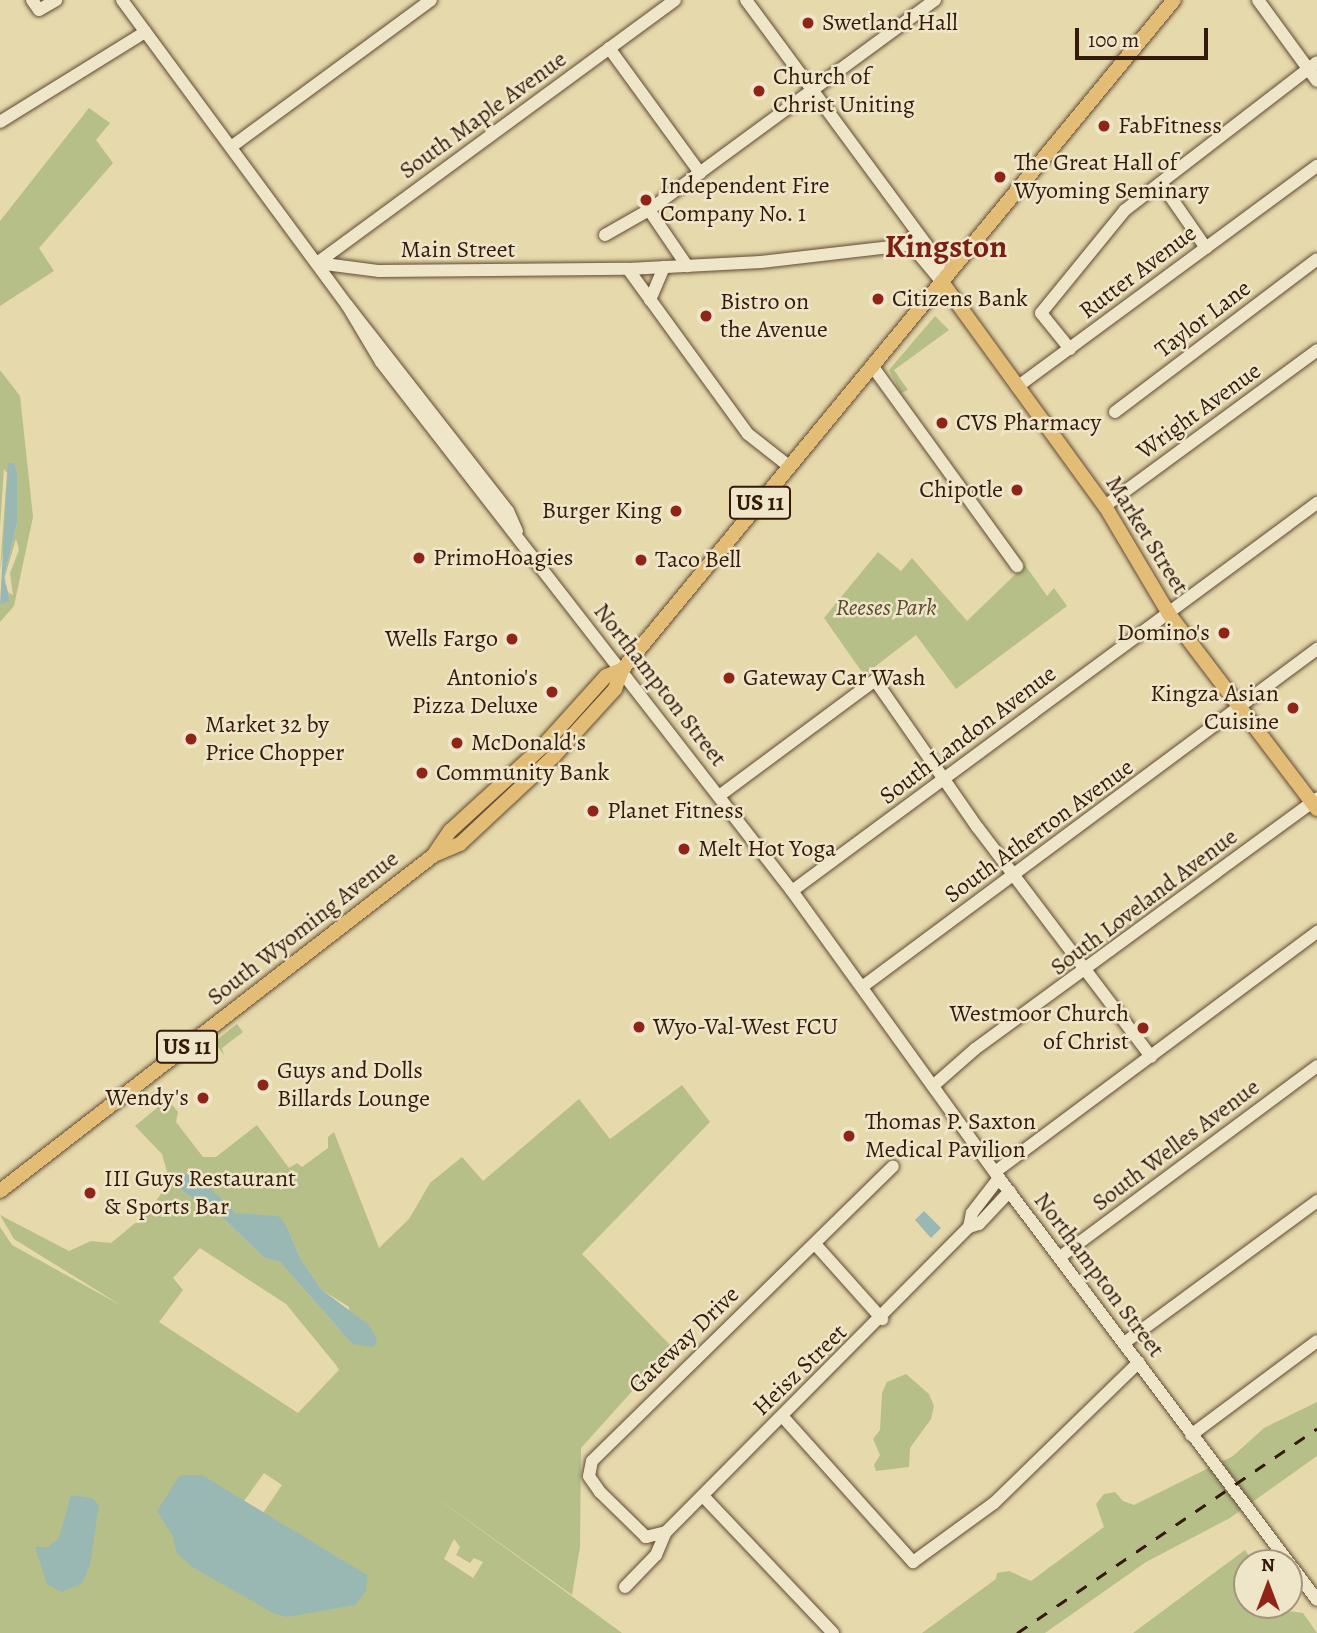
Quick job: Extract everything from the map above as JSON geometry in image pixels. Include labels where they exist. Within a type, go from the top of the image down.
[{"type":"main road","name":"US 11","points":[[942,282],[1174,0]]},
{"type":"main road","name":"South Wyoming Avenue","points":[[0,1191],[434,855],[450,831],[543,746],[606,676],[622,670],[942,282]]},
{"type":"main road","name":"Market Street","points":[[942,282],[1105,506],[1169,614],[1315,804]]},
{"type":"street","points":[[36,5],[56,0]]},
{"type":"street","points":[[122,0],[317,263]]},
{"type":"street","points":[[232,147],[431,0]]},
{"type":"street","name":"South Maple Avenue","points":[[317,263],[674,0]]},
{"type":"street","name":"Market Street","points":[[746,0],[939,262],[942,282]]},
{"type":"street","points":[[605,235],[649,210],[935,0]]},
{"type":"street","points":[[1070,349],[1041,313],[1125,210],[1315,71],[1258,0]]},
{"type":"street","points":[[0,122],[145,32]]},
{"type":"street","points":[[609,48],[700,173]]},
{"type":"street","name":"Rutter Avenue","points":[[1017,387],[1317,166]]},
{"type":"street","points":[[1161,183],[1206,248]]},
{"type":"street","points":[[649,210],[687,266]]},
{"type":"street","points":[[911,225],[911,245]]},
{"type":"street","name":"Main Street","points":[[317,263],[379,271],[628,269],[687,266],[925,243]]},
{"type":"street","name":"Market Street","points":[[911,245],[942,282]]},
{"type":"street","name":"Taylor Lane","points":[[1115,412],[1317,260]]},
{"type":"street","name":"Northampton Street","points":[[317,263],[508,511],[520,537],[792,891],[997,1175],[1317,1600]]},
{"type":"street","points":[[650,300],[664,267]]},
{"type":"street","points":[[628,269],[748,434],[790,467]]},
{"type":"street","name":"Wright Avenue","points":[[1105,506],[1317,350]]},
{"type":"street","points":[[873,367],[1017,566]]},
{"type":"street","name":"South Landon Avenue","points":[[792,891],[1317,503]]},
{"type":"street","name":"South Atherton Avenue","points":[[862,987],[1317,649]]},
{"type":"street","points":[[719,796],[875,680],[1086,972],[1151,1057]]},
{"type":"street","name":"South Loveland Avenue","points":[[934,1085],[975,1049],[1086,972],[1315,804]]},
{"type":"street","name":"Heisz Street","points":[[625,1587],[656,1555],[666,1532],[882,1319],[970,1227],[972,1213],[997,1175],[1317,932]]},
{"type":"street","name":"South Welles Avenue","points":[[1060,1257],[1317,1066]]},
{"type":"street","name":"Gateway Drive","points":[[666,1532],[646,1537],[600,1492],[589,1476],[592,1461],[893,1166]]},
{"type":"street","points":[[970,1227],[979,1224],[1010,1191]]},
{"type":"street","points":[[1124,1343],[1317,1201]]},
{"type":"street","points":[[815,1244],[882,1319]]},
{"type":"street","points":[[1191,1435],[1317,1341]]},
{"type":"street","points":[[783,1417],[912,1562],[994,1503],[1139,1362]]},
{"type":"street","points":[[703,1496],[833,1633]]},
{"type":"green space","points":[[89,108],[110,123],[96,140],[113,163],[39,248],[54,271],[0,306],[0,221]]},
{"type":"green space","points":[[935,316],[949,330],[894,370],[908,390],[901,393],[889,370]]},
{"type":"green space","points":[[0,370],[20,396],[33,517],[14,606],[0,622],[0,604],[10,600],[8,592],[13,595],[10,573],[19,550],[16,539],[5,582],[4,577],[17,524],[8,464],[8,500],[0,571],[7,473],[4,469],[0,526]]},
{"type":"green space","name":"Reeses Park","points":[[878,552],[901,571],[912,558],[967,621],[1025,565],[1047,596],[1054,588],[1067,606],[956,689],[916,635],[864,675],[824,618]]},
{"type":"green space","points":[[237,1024],[243,1032],[222,1048],[224,1055],[214,1042]]},
{"type":"green space","points":[[682,1085],[710,1122],[582,1254],[672,1347],[581,1448],[580,1547],[572,1595],[426,1490],[622,1633],[0,1633],[0,1227],[12,1245],[122,1306],[14,1239],[0,1215],[69,1251],[91,1241],[111,1243],[145,1215],[170,1182],[162,1154],[135,1126],[158,1107],[149,1095],[158,1088],[178,1112],[176,1122],[203,1157],[216,1157],[257,1125],[289,1168],[297,1163],[302,1167],[328,1148],[328,1137],[334,1132],[379,1248],[409,1219],[430,1183],[462,1157],[483,1181],[579,1099],[610,1139]],"holes":[[[187,1172],[236,1213],[285,1223],[302,1261],[322,1290],[349,1307],[352,1344],[280,1262],[264,1258],[225,1220],[182,1191]],[[200,1248],[286,1304],[339,1370],[298,1413],[159,1322],[183,1290],[173,1278]],[[264,1473],[282,1485],[263,1513],[244,1501]],[[454,1539],[460,1547],[456,1555],[470,1563],[474,1558],[483,1562],[473,1578],[444,1559]]]},
{"type":"green space","points":[[906,1374],[929,1394],[934,1406],[931,1419],[910,1448],[909,1467],[876,1471],[874,1465],[880,1455],[873,1439],[880,1430],[882,1393],[887,1382]]},
{"type":"green space","points":[[1317,1402],[1317,1456],[1230,1518],[1146,1562],[1045,1633],[922,1633],[996,1579],[997,1573],[1009,1571],[1031,1581],[1104,1527],[1096,1504],[1104,1494],[1115,1492],[1123,1501],[1134,1505],[1233,1456],[1264,1428]]},
{"type":"green space","points":[[1233,1559],[1233,1619],[1303,1619],[1303,1613],[1317,1633],[1133,1633]]},
{"type":"water","points":[[8,463],[14,463],[17,473],[17,524],[4,577],[10,601],[0,604]]},
{"type":"water","points":[[180,1172],[197,1176],[236,1213],[278,1216],[285,1223],[302,1261],[322,1290],[369,1325],[377,1339],[374,1347],[352,1344],[280,1262],[264,1258],[225,1220],[182,1191],[176,1180]]},
{"type":"water","points":[[924,1211],[941,1228],[931,1238],[915,1220]]},
{"type":"water","points":[[180,1475],[202,1475],[367,1575],[366,1591],[355,1605],[287,1617],[273,1613],[192,1567],[176,1552],[173,1536],[157,1511]]},
{"type":"water","points":[[71,1495],[92,1498],[99,1505],[90,1565],[82,1583],[62,1592],[47,1584],[35,1547],[48,1547],[59,1538]]},
{"type":"railway","points":[[1017,1633],[1317,1428]]},
{"type":"place","name":"Swetland Hall","points":[[808,23]]},
{"type":"place","name":"Church of Christ Uniting","points":[[759,91]]},
{"type":"place","name":"FabFitness","points":[[1104,126]]},
{"type":"place","name":"The Great Hall of Wyoming Seminary","points":[[1000,177]]},
{"type":"place","name":"Independent Fire Company No. 1","points":[[646,200]]},
{"type":"place","name":"Citizens Bank","points":[[878,299]]},
{"type":"place","name":"Bistro on the Avenue","points":[[706,316]]},
{"type":"place","name":"CVS Pharmacy","points":[[942,423]]},
{"type":"place","name":"Chipotle","points":[[1017,490]]},
{"type":"place","name":"Burger King","points":[[676,511]]},
{"type":"place","name":"PrimoHoagies","points":[[419,558]]},
{"type":"place","name":"Taco Bell","points":[[641,560]]},
{"type":"place","name":"Domino's","points":[[1224,633]]},
{"type":"place","name":"Wells Fargo","points":[[512,639]]},
{"type":"place","name":"Gateway Car Wash","points":[[729,678]]},
{"type":"place","name":"Antonio's Pizza Deluxe","points":[[552,692]]},
{"type":"place","name":"Kingza Asian Cuisine","points":[[1293,708]]},
{"type":"place","name":"Market 32 by Price Chopper","points":[[191,739]]},
{"type":"place","name":"McDonald's","points":[[457,743]]},
{"type":"place","name":"Community Bank","points":[[422,773]]},
{"type":"place","name":"Planet Fitness","points":[[593,811]]},
{"type":"place","name":"Melt Hot Yoga","points":[[684,849]]},
{"type":"place","name":"Wyo-Val-West FCU","points":[[639,1027]]},
{"type":"place","name":"Westmoor Church of Christ","points":[[1143,1028]]},
{"type":"place","name":"Guys and Dolls Billards Lounge","points":[[263,1085]]},
{"type":"place","name":"Wendy's","points":[[203,1098]]},
{"type":"place","name":"Thomas P. Saxton Medical Pavilion","points":[[849,1136]]},
{"type":"place","name":"III Guys Restaurant & Sports Bar","points":[[90,1193]]},
{"type":"district","name":"Kingston","points":[[946,246]]}]
